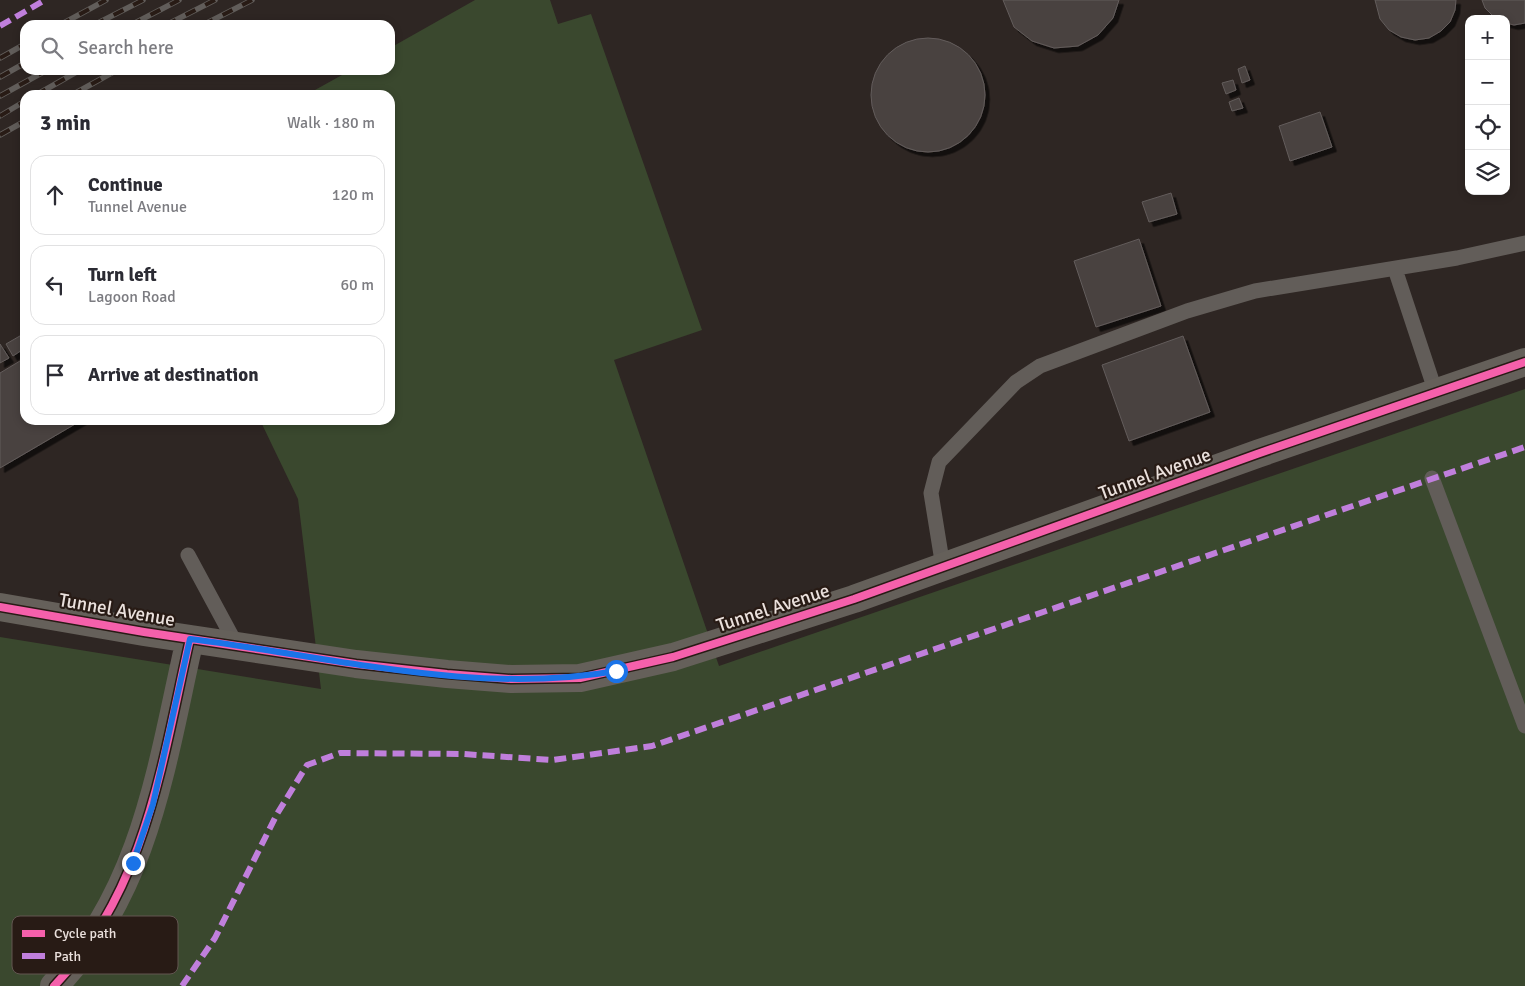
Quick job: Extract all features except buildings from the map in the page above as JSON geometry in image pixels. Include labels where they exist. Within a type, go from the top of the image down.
[{"type":"street","name":"Tunnel Avenue","points":[[0,607],[190,639],[236,644],[356,664],[511,679],[580,678],[673,657],[845,602],[1525,362]]},
{"type":"street","points":[[106,916],[133,863],[153,804],[190,639]]},
{"type":"street","points":[[54,986],[66,974]]},
{"type":"lane","points":[[943,567],[930,493],[939,462],[1016,382],[1040,366],[1187,311],[1255,291],[1457,258],[1525,243]]},
{"type":"lane","points":[[1395,269],[1436,393]]},
{"type":"lane","points":[[1432,478],[1525,726]]},
{"type":"lane","points":[[188,555],[236,644]]},
{"type":"green space","points":[[475,0],[550,0],[558,24],[591,14],[702,330],[614,360],[719,666],[1525,389],[1525,986],[0,986],[0,637],[321,689],[298,499],[262,425],[395,425],[395,90],[315,90],[342,75],[395,75],[395,45]]},
{"type":"railway","points":[[69,20],[106,0]]},
{"type":"railway","points":[[104,20],[143,0]]},
{"type":"railway","points":[[141,20],[179,0]]},
{"type":"railway","points":[[176,20],[215,0]]},
{"type":"railway","points":[[213,20],[252,0]]},
{"type":"railway","points":[[0,58],[20,47]]},
{"type":"railway","points":[[0,77],[20,66]]},
{"type":"railway","points":[[0,96],[38,75]]},
{"type":"railway","points":[[45,90],[71,75]]},
{"type":"railway","points":[[81,90],[108,75]]},
{"type":"railway","points":[[0,116],[20,104]]},
{"type":"railway","points":[[0,135],[20,124]]},
{"type":"marked path","points":[[0,26],[45,0]]},
{"type":"marked path","points":[[182,986],[215,938],[277,814],[307,765],[340,753],[463,754],[553,760],[652,746],[1525,447]]},
{"type":"cycle path","points":[[0,607],[144,632],[356,664],[511,679],[580,678],[673,657],[854,599],[1257,454],[1525,362]]},
{"type":"cycle path","points":[[106,916],[130,867],[146,823],[159,778],[190,639]]},
{"type":"cycle path","points":[[54,986],[64,974]]},
{"type":"route","points":[[133,863],[153,804],[190,639],[356,664],[511,679],[580,678],[616,671]]}]
